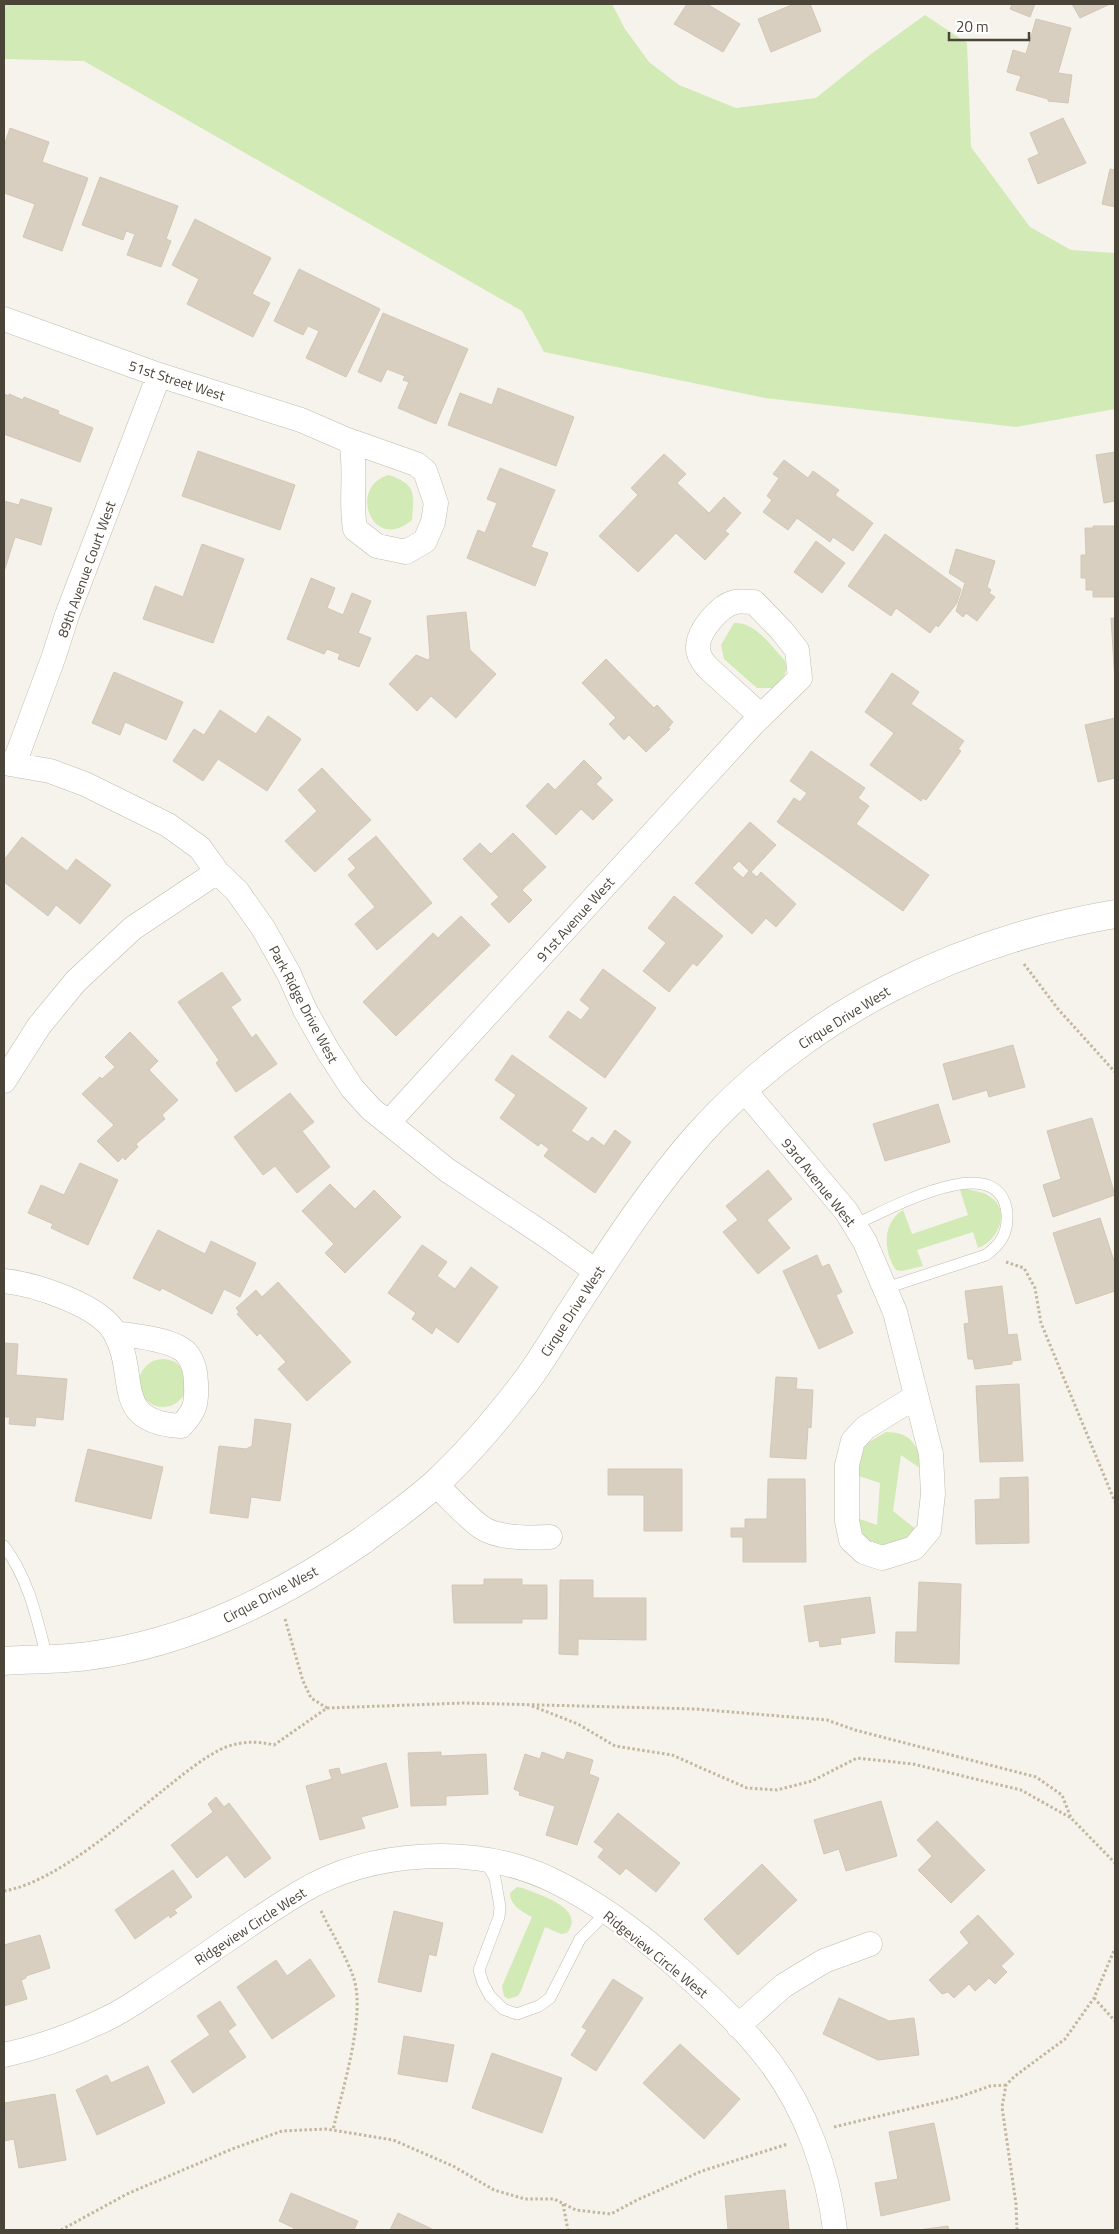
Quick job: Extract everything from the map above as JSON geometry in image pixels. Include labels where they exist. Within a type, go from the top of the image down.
[{"type":"street","name":"51st Street West","points":[[4,319],[159,375],[300,420],[351,441],[416,464],[425,471],[436,503],[433,522],[425,542],[406,552],[377,546],[355,530],[352,509],[355,460],[351,441]]},
{"type":"street","name":"89th Avenue Court West","points":[[9,763],[54,656],[67,615],[159,375]]},
{"type":"street","name":"91st Avenue West","points":[[388,1123],[761,716],[800,678],[797,650],[782,630],[754,602],[733,602],[720,610],[700,635],[698,647],[700,658],[706,667],[761,716]]},
{"type":"street","name":"Park Ridge Drive West","points":[[9,763],[50,771],[85,784],[168,825],[200,848],[217,872],[237,891],[263,928],[328,1051],[352,1088],[371,1109],[447,1170],[597,1272]]},
{"type":"street","points":[[4,1080],[39,1026],[76,981],[133,928],[217,872]]},
{"type":"street","name":"Cirque Drive West","points":[[4,1661],[88,1656],[162,1641],[226,1619],[324,1567],[382,1526],[435,1484],[485,1432],[526,1382],[621,1236],[701,1132],[744,1090],[794,1048],[873,996],[966,952],[1064,923],[1115,914]]},
{"type":"street","name":"93rd Avenue West","points":[[744,1090],[846,1211],[865,1242],[886,1288],[898,1322],[930,1454],[933,1494],[929,1530],[914,1548],[882,1558],[864,1552],[851,1540],[847,1521],[847,1465],[853,1441],[865,1428],[915,1396]]},
{"type":"street","points":[[4,1281],[50,1292],[88,1309],[106,1320],[115,1333]]},
{"type":"street","points":[[435,1484],[482,1528],[492,1532],[525,1538],[550,1537]]},
{"type":"street","name":"Ridgeview Circle West","points":[[4,2055],[54,2042],[111,2016],[310,1888],[344,1872],[390,1860],[437,1856],[484,1860],[530,1871],[552,1880],[606,1913],[678,1968],[738,2026],[769,2062],[786,2087],[812,2136],[830,2198],[835,2230]]},
{"type":"street","points":[[738,2026],[783,1986],[824,1961],[870,1944]]},
{"type":"lane","points":[[854,1225],[937,1188],[969,1182],[990,1185],[1006,1202],[1008,1225],[1000,1245],[986,1255],[886,1288]]},
{"type":"lane","points":[[4,1546],[12,1556],[30,1590],[47,1658]]},
{"type":"lane","points":[[484,1860],[495,1878],[500,1906],[499,1917],[479,1970],[490,1996],[503,2009],[517,2014],[539,2006],[550,1998],[580,1939],[606,1913]]},
{"type":"path","points":[[1006,939],[1058,1009],[1115,1072]]},
{"type":"path","points":[[986,1255],[1024,1268],[1035,1288],[1041,1323],[1115,1502]]},
{"type":"path","points":[[279,1591],[292,1646],[303,1681],[311,1698],[327,1708]]},
{"type":"path","points":[[4,1891],[16,1889],[66,1864],[112,1831],[184,1774],[225,1748],[256,1740],[274,1745],[327,1708],[464,1703],[696,1709],[827,1720],[855,1730],[1036,1777],[1062,1795],[1071,1818]]},
{"type":"path","points":[[529,1705],[578,1724],[615,1746],[672,1755],[747,1788],[777,1790],[812,1781],[857,1758],[913,1764],[1021,1790],[1071,1818],[1115,1863]]},
{"type":"path","points":[[310,1888],[354,1977],[358,2008],[351,2053],[333,2130]]},
{"type":"path","points":[[1017,2230],[1016,2204],[1002,2107],[1006,2085],[1015,2076],[1065,2039],[1094,1998],[1115,1951]]},
{"type":"path","points":[[1094,1998],[1115,2021]]},
{"type":"path","points":[[61,2230],[127,2194],[232,2149],[282,2130],[333,2130],[393,2140],[453,2166],[494,2190],[525,2199],[554,2199],[576,2210],[611,2214],[637,2200],[702,2172],[837,2126],[959,2097],[990,2086],[1006,2085]]},
{"type":"path","points":[[563,2203],[568,2230]]},
{"type":"green space","points":[[4,4],[612,4],[625,29],[649,62],[679,85],[736,108],[816,98],[871,54],[925,15],[967,43],[971,147],[1030,227],[1071,250],[1115,253],[1115,409],[1016,427],[765,398],[544,352],[522,311],[84,61],[4,59]]},
{"type":"green space","points":[[389,475],[405,482],[412,491],[413,503],[412,520],[398,528],[386,529],[376,524],[370,514],[367,503],[369,491],[376,481]]},
{"type":"green space","points":[[734,623],[749,626],[756,631],[769,642],[785,661],[785,673],[774,688],[757,688],[724,659],[721,645]]},
{"type":"green space","points":[[967,1189],[986,1194],[998,1204],[1001,1211],[1001,1219],[996,1233],[991,1239],[978,1248],[973,1232],[917,1250],[923,1266],[902,1271],[896,1270],[889,1254],[887,1238],[891,1222],[896,1216],[903,1210],[912,1234],[968,1215],[960,1190]]},
{"type":"green space","points":[[163,1359],[172,1361],[180,1366],[185,1374],[187,1383],[185,1392],[180,1400],[172,1405],[163,1407],[154,1405],[146,1400],[141,1392],[139,1383],[141,1374],[146,1366],[154,1361]]},
{"type":"green space","points":[[886,1432],[902,1435],[913,1442],[924,1471],[901,1455],[893,1511],[917,1530],[910,1541],[880,1549],[863,1540],[854,1517],[877,1525],[880,1483],[853,1474],[864,1445]]},
{"type":"green space","points":[[517,1887],[539,1894],[558,1904],[571,1916],[572,1924],[567,1933],[561,1934],[545,1927],[521,1991],[518,1996],[508,1999],[504,1996],[502,1986],[532,1917],[514,1905],[512,1901],[510,1893]]},
{"type":"building","points":[[687,4],[707,4],[740,24],[723,52],[674,24]]},
{"type":"building","points":[[794,4],[810,4],[821,31],[771,52],[758,19]]},
{"type":"building","points":[[1012,4],[1035,4],[1030,17],[1010,9]]},
{"type":"building","points":[[1072,4],[1110,4],[1080,18]]},
{"type":"building","points":[[1036,19],[1071,28],[1058,73],[1072,75],[1068,103],[1048,101],[1048,99],[1016,90],[1021,76],[1007,72],[1013,50],[1026,54]]},
{"type":"building","points":[[1063,118],[1086,163],[1038,184],[1028,159],[1039,154],[1030,133]]},
{"type":"building","points":[[10,128],[49,142],[42,162],[88,178],[62,251],[23,237],[35,204],[4,193],[4,146]]},
{"type":"building","points":[[1110,169],[1115,170],[1115,207],[1102,204]]},
{"type":"building","points":[[100,177],[178,206],[166,239],[171,241],[161,267],[127,255],[135,234],[126,231],[123,240],[82,225]]},
{"type":"building","points":[[195,219],[271,258],[252,294],[270,303],[253,337],[187,304],[199,279],[172,265]]},
{"type":"building","points":[[299,269],[380,309],[346,377],[306,358],[319,331],[308,326],[303,335],[274,321]]},
{"type":"building","points":[[383,313],[468,349],[436,424],[398,408],[409,382],[403,380],[405,376],[387,369],[381,382],[358,372]]},
{"type":"building","points":[[498,388],[574,417],[556,466],[448,425],[460,393],[492,405]]},
{"type":"building","points":[[4,394],[9,396],[9,394],[23,400],[24,397],[59,411],[58,414],[93,428],[80,462],[4,434]]},
{"type":"building","points":[[198,451],[295,485],[280,530],[182,496]]},
{"type":"building","points":[[1115,452],[1115,501],[1104,503],[1096,455]]},
{"type":"building","points":[[664,454],[686,474],[677,483],[709,513],[724,497],[741,513],[725,531],[729,534],[705,560],[676,533],[638,572],[599,536],[638,495],[631,488]]},
{"type":"building","points":[[784,460],[808,478],[813,471],[839,490],[835,495],[873,523],[853,551],[833,537],[830,542],[797,518],[788,530],[763,512],[772,500],[767,496],[779,478],[773,474]]},
{"type":"building","points":[[500,468],[555,490],[531,547],[548,553],[535,586],[467,558],[478,530],[485,533],[497,503],[487,499]]},
{"type":"building","points":[[21,499],[52,508],[41,545],[15,537],[4,572],[4,501],[19,505]]},
{"type":"building","points":[[1093,526],[1115,526],[1115,597],[1093,597],[1093,590],[1086,590],[1086,578],[1081,578],[1081,555],[1086,555],[1085,528],[1093,528]]},
{"type":"building","points":[[885,534],[961,589],[957,603],[938,627],[936,625],[930,633],[896,608],[891,616],[848,586]]},
{"type":"building","points":[[816,541],[845,563],[822,593],[794,572]]},
{"type":"building","points":[[202,544],[244,559],[213,643],[143,619],[155,586],[183,597]]},
{"type":"building","points":[[956,549],[995,561],[987,587],[991,590],[989,593],[995,597],[977,621],[966,613],[963,617],[956,611],[965,583],[949,573]]},
{"type":"building","points":[[311,578],[335,588],[327,608],[343,615],[352,593],[371,601],[358,633],[371,638],[359,667],[338,659],[340,654],[327,649],[324,654],[287,639]]},
{"type":"building","points":[[466,612],[470,650],[496,674],[456,718],[431,696],[417,711],[389,684],[416,655],[428,660],[430,658],[427,616]]},
{"type":"building","points":[[1111,618],[1115,618],[1115,682]]},
{"type":"building","points":[[606,659],[654,708],[657,705],[673,722],[668,728],[670,729],[646,752],[629,735],[624,740],[609,724],[616,718],[582,683]]},
{"type":"building","points":[[114,672],[183,702],[166,740],[125,722],[120,735],[92,723]]},
{"type":"building","points":[[892,673],[919,692],[911,704],[964,741],[958,749],[961,751],[926,800],[923,798],[921,801],[870,765],[894,733],[865,712]]},
{"type":"building","points":[[220,710],[256,734],[268,716],[301,739],[267,791],[218,759],[203,781],[173,761],[194,729],[204,735]]},
{"type":"building","points":[[1115,718],[1115,778],[1098,782],[1085,725]]},
{"type":"building","points":[[811,751],[865,788],[858,798],[869,806],[856,824],[929,875],[903,911],[777,822],[794,798],[800,802],[807,793],[790,781]]},
{"type":"building","points":[[584,760],[602,778],[596,784],[613,800],[593,820],[581,809],[556,835],[526,806],[548,783],[555,790]]},
{"type":"building","points":[[322,768],[371,820],[315,872],[285,841],[317,811],[298,790]]},
{"type":"building","points":[[750,822],[776,845],[751,872],[757,877],[761,872],[796,904],[776,927],[766,918],[752,934],[695,883]],"holes":[[[739,861],[749,871],[743,878],[732,868]]]},
{"type":"building","points":[[513,833],[546,867],[522,890],[532,900],[509,923],[491,904],[499,897],[463,859],[480,843],[491,854]]},
{"type":"building","points":[[376,836],[432,903],[377,950],[355,924],[375,907],[348,875],[356,868],[348,859]]},
{"type":"building","points":[[22,837],[67,871],[76,859],[111,885],[80,924],[56,905],[48,916],[4,882],[4,860]]},
{"type":"building","points":[[674,896],[723,936],[697,966],[693,963],[669,992],[643,971],[666,943],[648,928]]},
{"type":"building","points":[[461,916],[490,945],[396,1036],[363,1002],[433,933],[438,938]]},
{"type":"building","points":[[603,969],[656,1008],[605,1078],[549,1037],[568,1011],[581,1020],[590,1008],[580,1000]]},
{"type":"building","points":[[222,972],[241,1000],[231,1007],[252,1038],[256,1034],[277,1064],[236,1092],[216,1063],[219,1060],[178,1002]]},
{"type":"building","points":[[130,1032],[158,1061],[149,1070],[178,1100],[162,1115],[165,1119],[136,1144],[138,1147],[125,1160],[123,1157],[118,1162],[97,1141],[114,1125],[82,1094],[100,1077],[102,1079],[115,1067],[105,1057]]},
{"type":"building","points":[[1013,1045],[1025,1087],[989,1097],[987,1090],[953,1100],[943,1064]]},
{"type":"building","points":[[512,1055],[587,1108],[571,1131],[588,1142],[592,1137],[604,1146],[615,1130],[631,1142],[595,1193],[544,1156],[549,1149],[541,1143],[538,1146],[500,1118],[516,1095],[495,1080]]},
{"type":"building","points":[[290,1093],[314,1122],[302,1131],[330,1167],[297,1193],[275,1166],[263,1175],[234,1137]]},
{"type":"building","points":[[938,1104],[950,1142],[885,1161],[873,1124]]},
{"type":"building","points":[[1092,1118],[1115,1195],[1053,1217],[1043,1185],[1061,1179],[1047,1131]]},
{"type":"building","points":[[80,1163],[118,1180],[88,1245],[51,1228],[53,1224],[28,1213],[41,1185],[64,1195]]},
{"type":"building","points":[[768,1170],[792,1199],[767,1220],[790,1248],[758,1274],[723,1232],[738,1220],[726,1206]]},
{"type":"building","points":[[330,1184],[355,1209],[374,1190],[401,1217],[345,1273],[325,1253],[334,1244],[302,1211]]},
{"type":"building","points":[[1100,1218],[1115,1264],[1115,1291],[1076,1304],[1053,1233]]},
{"type":"building","points":[[158,1230],[205,1254],[211,1241],[256,1263],[240,1297],[224,1289],[212,1314],[162,1288],[160,1291],[133,1278]]},
{"type":"building","points":[[422,1245],[447,1262],[437,1276],[455,1289],[471,1267],[498,1287],[458,1343],[436,1327],[432,1334],[412,1319],[416,1313],[388,1293]]},
{"type":"building","points":[[817,1255],[822,1267],[829,1264],[842,1292],[836,1295],[853,1333],[819,1349],[783,1271]]},
{"type":"building","points":[[278,1282],[351,1362],[307,1401],[278,1369],[286,1362],[260,1333],[257,1336],[237,1314],[239,1312],[236,1308],[256,1290],[262,1297]]},
{"type":"building","points":[[1002,1286],[1008,1335],[1017,1334],[1021,1360],[1012,1361],[1012,1364],[975,1369],[973,1359],[968,1359],[964,1324],[969,1323],[965,1291]]},
{"type":"building","points":[[4,1343],[18,1344],[16,1375],[67,1379],[63,1420],[36,1417],[35,1426],[9,1424],[10,1417],[4,1417]]},
{"type":"building","points":[[776,1377],[797,1378],[796,1389],[813,1390],[811,1428],[808,1427],[806,1459],[770,1457]]},
{"type":"building","points":[[1019,1384],[1023,1461],[980,1462],[976,1386]]},
{"type":"building","points":[[255,1419],[291,1424],[280,1501],[251,1497],[248,1518],[210,1513],[219,1446],[246,1449],[252,1446]]},
{"type":"building","points":[[88,1449],[163,1467],[151,1519],[75,1501]]},
{"type":"building","points":[[608,1469],[682,1469],[682,1531],[644,1531],[644,1495],[608,1495]]},
{"type":"building","points":[[1028,1477],[1029,1543],[976,1544],[975,1500],[1000,1499],[1000,1478]]},
{"type":"building","points":[[768,1479],[805,1479],[806,1562],[743,1562],[743,1537],[731,1537],[731,1528],[745,1528],[745,1519],[767,1519]]},
{"type":"building","points":[[484,1579],[522,1579],[522,1585],[547,1585],[547,1619],[522,1619],[522,1623],[454,1623],[452,1585],[484,1585]]},
{"type":"building","points":[[560,1580],[593,1580],[593,1598],[646,1598],[646,1640],[578,1639],[578,1655],[559,1654]]},
{"type":"building","points":[[919,1582],[961,1584],[959,1664],[895,1662],[896,1632],[917,1632]]},
{"type":"building","points":[[870,1597],[875,1633],[840,1638],[841,1644],[820,1647],[819,1640],[809,1642],[804,1606]]},
{"type":"building","points":[[441,1752],[441,1756],[486,1754],[488,1794],[446,1796],[446,1805],[411,1806],[408,1753]]},
{"type":"building","points":[[542,1752],[564,1760],[567,1752],[593,1760],[589,1774],[599,1778],[577,1845],[546,1835],[555,1806],[519,1795],[520,1792],[514,1789],[525,1754],[540,1759]]},
{"type":"building","points":[[386,1763],[398,1807],[361,1817],[365,1828],[320,1840],[306,1786],[332,1779],[329,1770],[339,1768],[341,1775]]},
{"type":"building","points":[[216,1797],[224,1807],[229,1803],[271,1858],[245,1878],[227,1855],[197,1878],[171,1845],[213,1812],[208,1804]]},
{"type":"building","points":[[881,1801],[897,1856],[846,1871],[839,1849],[824,1854],[814,1820]]},
{"type":"building","points":[[618,1813],[680,1863],[656,1892],[626,1868],[620,1875],[598,1857],[604,1849],[594,1842]]},
{"type":"building","points":[[937,1821],[985,1870],[951,1903],[918,1870],[932,1856],[917,1840]]},
{"type":"building","points":[[762,1864],[797,1900],[738,1955],[704,1919]]},
{"type":"building","points":[[173,1870],[192,1897],[174,1910],[177,1913],[170,1918],[169,1915],[135,1939],[115,1910]]},
{"type":"building","points":[[394,1911],[443,1923],[436,1956],[429,1954],[421,1992],[378,1982]]},
{"type":"building","points":[[978,1915],[1014,1954],[1001,1966],[1007,1972],[995,1984],[989,1978],[975,1991],[969,1984],[954,1998],[948,1992],[942,1994],[929,1980],[969,1943],[960,1932]]},
{"type":"building","points":[[40,1935],[50,1968],[26,1976],[26,1978],[21,1980],[27,1999],[4,2006],[4,1945]]},
{"type":"building","points":[[310,1959],[335,1996],[272,2039],[237,1987],[276,1960],[287,1976]]},
{"type":"building","points":[[613,1979],[643,1998],[596,2071],[571,2055],[587,2030],[582,2027]]},
{"type":"building","points":[[839,1998],[889,2021],[914,2018],[919,2055],[878,2060],[823,2034]]},
{"type":"building","points":[[220,2001],[236,2025],[228,2031],[246,2057],[193,2093],[171,2061],[210,2035],[197,2016]]},
{"type":"building","points":[[404,2036],[454,2045],[447,2082],[398,2074]]},
{"type":"building","points":[[680,2044],[740,2099],[704,2139],[643,2083]]},
{"type":"building","points":[[492,2053],[562,2078],[542,2133],[472,2108]]},
{"type":"building","points":[[148,2066],[165,2103],[97,2135],[76,2090],[107,2075],[111,2083]]},
{"type":"building","points":[[55,2094],[66,2160],[19,2168],[14,2139],[4,2141],[5,2103]]},
{"type":"building","points":[[934,2123],[950,2200],[881,2216],[875,2183],[898,2179],[889,2132]]},
{"type":"building","points":[[785,2190],[789,2230],[728,2230],[725,2196]]},
{"type":"building","points":[[291,2193],[358,2221],[354,2230],[293,2230],[294,2228],[279,2221]]},
{"type":"building","points":[[398,2213],[434,2230],[390,2230]]},
{"type":"building","points":[[948,2226],[949,2230],[918,2230]]}]
